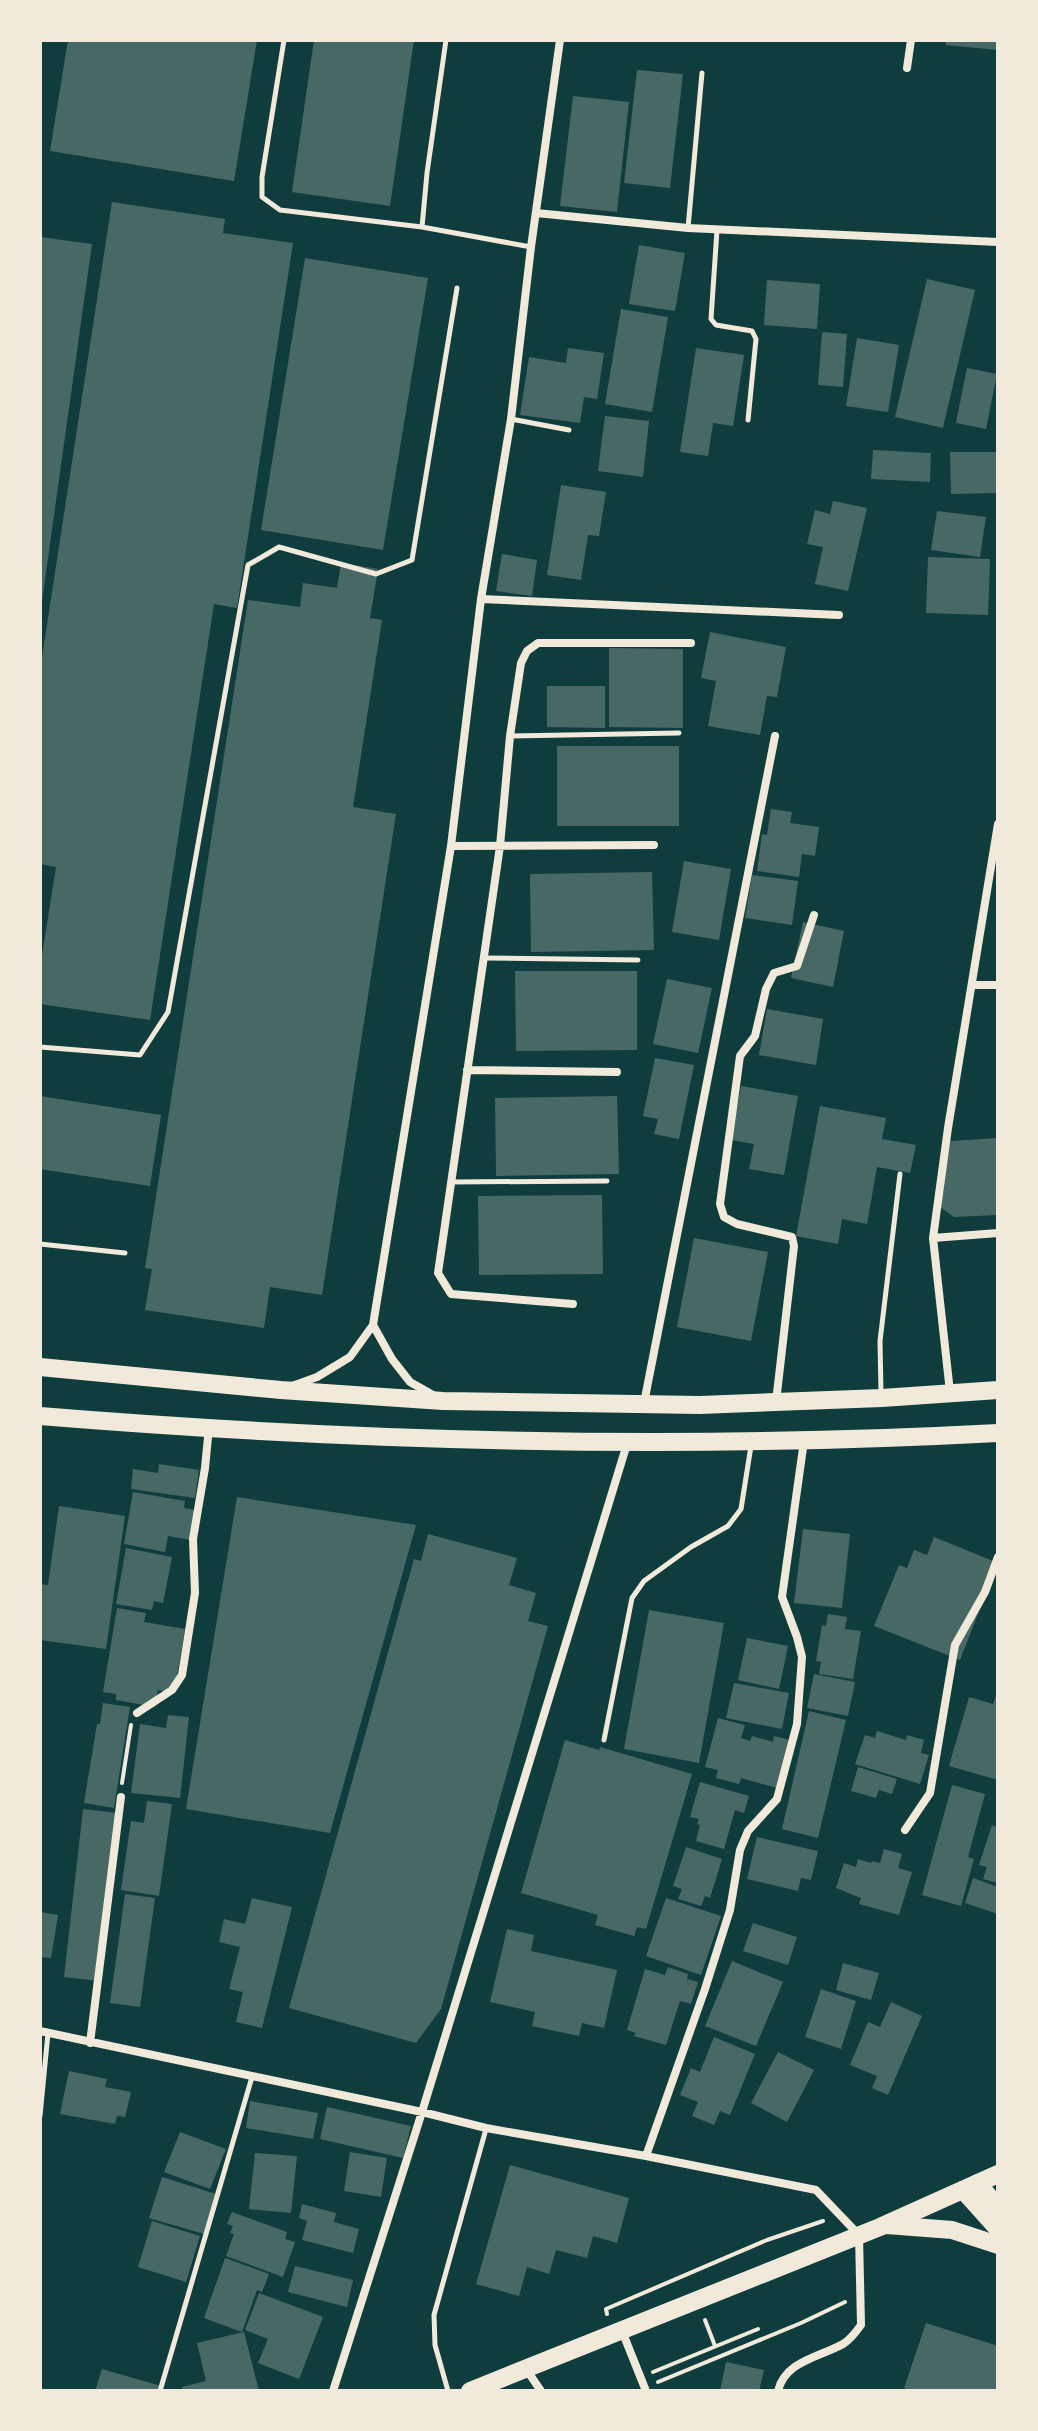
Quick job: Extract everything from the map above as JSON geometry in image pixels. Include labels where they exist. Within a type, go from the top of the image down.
[{"type":"main road","points":[[40,1367],[281,1390],[443,1401],[775,1403],[998,1390]]},
{"type":"main road","points":[[40,1416],[350,1435],[627,1443],[998,1433]]},
{"type":"main road","points":[[470,2391],[526,2369],[615,2324],[859,2235],[998,2174]]},
{"type":"main road","points":[[971,2186],[998,2208]]},
{"type":"main road","points":[[971,2186],[998,2229]]},
{"type":"main road","points":[[884,2224],[952,2230],[998,2245]]},
{"type":"street","points":[[281,1390],[317,1377],[350,1357],[373,1325],[451,846],[481,599],[511,419],[560,40]]},
{"type":"street","points":[[907,68],[911,40]]},
{"type":"street","points":[[536,213],[688,228],[998,242]]},
{"type":"street","points":[[481,599],[839,615]]},
{"type":"street","points":[[573,1304],[451,1294],[438,1273],[500,846],[510,736],[521,663],[527,651],[538,643],[691,643]]},
{"type":"street","points":[[644,1404],[775,736]]},
{"type":"street","points":[[950,1393],[933,1238],[948,1128],[996,860],[998,824]]},
{"type":"street","points":[[451,846],[654,845]]},
{"type":"street","points":[[775,1403],[794,1246],[792,1237],[737,1224],[724,1217],[720,1204],[740,1056],[755,1036],[766,989],[774,973],[797,966],[814,915]]},
{"type":"street","points":[[972,985],[998,985]]},
{"type":"street","points":[[467,1070],[617,1072]]},
{"type":"street","points":[[933,1238],[998,1233]]},
{"type":"street","points":[[373,1325],[392,1359],[410,1382],[443,1401]]},
{"type":"street","points":[[137,1713],[172,1690],[182,1675],[195,1593],[193,1539],[209,1427]]},
{"type":"street","points":[[646,2156],[730,1910],[740,1850],[748,1831],[777,1799],[797,1724],[802,1657],[782,1597],[804,1440]]},
{"type":"street","points":[[333,2391],[627,1443]]},
{"type":"street","points":[[905,1830],[930,1793],[955,1645],[985,1592],[998,1557]]},
{"type":"street","points":[[90,2043],[121,1797]]},
{"type":"street","points":[[44,2032],[486,2128],[816,2190],[859,2235],[861,2325],[846,2342],[797,2364],[780,2383],[778,2391]]},
{"type":"street","points":[[615,2324],[648,2388]]},
{"type":"street","points":[[526,2369],[541,2391]]},
{"type":"lane","points":[[284,40],[262,177],[262,197],[280,210],[422,227],[531,247]]},
{"type":"lane","points":[[422,227],[446,40]]},
{"type":"lane","points":[[688,228],[702,73]]},
{"type":"lane","points":[[718,229],[711,319],[716,325],[752,331],[756,339],[748,420]]},
{"type":"lane","points":[[40,1047],[140,1055],[168,1012],[248,565],[279,547],[376,574],[412,560],[457,288]]},
{"type":"lane","points":[[511,419],[569,430]]},
{"type":"lane","points":[[510,736],[679,733]]},
{"type":"lane","points":[[483,958],[638,960]]},
{"type":"lane","points":[[882,1398],[880,1341],[900,1174]]},
{"type":"lane","points":[[451,1182],[607,1181]]},
{"type":"lane","points":[[40,1244],[125,1253]]},
{"type":"lane","points":[[604,1740],[632,1598],[651,1576],[691,1547],[728,1526],[741,1509],[752,1442]]},
{"type":"lane","points":[[40,2116],[44,2032]]},
{"type":"lane","points":[[160,2391],[253,2076]]},
{"type":"lane","points":[[448,2391],[435,2345],[434,2315],[486,2128]]},
{"type":"path","points":[[121,1797],[129,1729],[137,1713]]},
{"type":"path","points":[[615,2324],[606,2309],[767,2240],[841,2216]]},
{"type":"path","points":[[648,2388],[861,2294]]},
{"type":"path","points":[[646,2374],[758,2329]]},
{"type":"building","points":[[68,40],[257,40],[234,181],[50,151]]},
{"type":"building","points":[[314,40],[414,40],[390,206],[292,192]]},
{"type":"building","points":[[946,40],[998,40],[998,50],[946,45]]},
{"type":"building","points":[[637,70],[683,74],[670,188],[624,183]]},
{"type":"building","points":[[573,96],[629,102],[617,212],[560,206]]},
{"type":"building","points":[[112,202],[225,219],[223,233],[293,243],[237,608],[214,604],[150,1020],[40,1004],[40,968],[56,867],[40,864],[40,670]]},
{"type":"building","points":[[40,237],[92,244],[42,601],[40,601]]},
{"type":"building","points":[[639,245],[685,253],[675,311],[629,304]]},
{"type":"building","points":[[305,258],[428,278],[383,550],[261,530]]},
{"type":"building","points":[[927,279],[975,290],[943,428],[895,417]]},
{"type":"building","points":[[767,280],[820,284],[817,329],[764,325]]},
{"type":"building","points":[[621,309],[668,317],[652,412],[605,404]]},
{"type":"building","points":[[822,332],[847,334],[843,387],[818,385]]},
{"type":"building","points":[[857,338],[899,345],[888,412],[846,406]]},
{"type":"building","points":[[568,348],[604,353],[597,399],[584,397],[580,423],[520,415],[529,357],[566,363]]},
{"type":"building","points":[[696,348],[744,355],[733,426],[713,423],[708,456],[680,452]]},
{"type":"building","points":[[967,368],[997,374],[986,429],[956,423]]},
{"type":"building","points":[[605,416],[649,421],[643,477],[598,471]]},
{"type":"building","points":[[873,450],[931,453],[930,482],[871,479]]},
{"type":"building","points":[[950,452],[998,452],[998,493],[951,494]]},
{"type":"building","points":[[561,485],[606,492],[599,536],[588,535],[581,580],[547,575]]},
{"type":"building","points":[[833,501],[867,508],[848,591],[815,584],[823,547],[807,544],[815,510],[830,514]]},
{"type":"building","points":[[937,511],[986,517],[980,557],[931,550]]},
{"type":"building","points":[[502,554],[537,560],[532,596],[496,591]]},
{"type":"building","points":[[928,557],[990,559],[988,615],[926,613]]},
{"type":"building","points":[[341,563],[378,569],[370,618],[382,620],[353,807],[396,814],[322,1295],[270,1287],[264,1328],[145,1310],[152,1269],[145,1268],[248,600],[300,607],[303,583],[337,588]]},
{"type":"building","points":[[710,632],[786,647],[777,697],[767,696],[760,735],[708,726],[716,681],[701,678]]},
{"type":"building","points":[[609,648],[683,649],[683,728],[609,727]]},
{"type":"building","points":[[547,686],[605,686],[605,728],[547,727]]},
{"type":"building","points":[[557,746],[679,746],[679,826],[557,826]]},
{"type":"building","points":[[771,809],[792,812],[790,823],[819,827],[815,856],[802,854],[799,877],[757,871],[762,834],[767,835]]},
{"type":"building","points":[[684,861],[731,869],[719,940],[672,932]]},
{"type":"building","points":[[652,872],[654,950],[531,952],[530,874]]},
{"type":"building","points":[[752,875],[798,881],[792,925],[745,918]]},
{"type":"building","points":[[803,922],[844,931],[833,987],[791,978]]},
{"type":"building","points":[[515,971],[637,971],[637,1050],[516,1051]]},
{"type":"building","points":[[667,979],[712,988],[698,1053],[653,1044]]},
{"type":"building","points":[[767,1009],[823,1019],[816,1065],[759,1055]]},
{"type":"building","points":[[655,1058],[694,1065],[679,1139],[654,1134],[658,1119],[643,1116]]},
{"type":"building","points":[[741,1086],[798,1096],[784,1175],[749,1169],[754,1144],[731,1140]]},
{"type":"building","points":[[40,1096],[161,1115],[150,1186],[40,1169]]},
{"type":"building","points":[[617,1096],[619,1174],[496,1176],[495,1098]]},
{"type":"building","points":[[820,1106],[886,1118],[882,1139],[916,1145],[910,1173],[877,1167],[867,1224],[842,1219],[838,1244],[796,1236]]},
{"type":"building","points":[[998,1138],[998,1215],[954,1217],[940,1207],[950,1141]]},
{"type":"building","points":[[602,1195],[603,1274],[479,1275],[478,1196]]},
{"type":"building","points":[[694,1238],[768,1252],[751,1341],[677,1327]]},
{"type":"building","points":[[159,1464],[199,1470],[195,1498],[131,1489],[133,1469],[158,1473]]},
{"type":"building","points":[[133,1492],[185,1501],[184,1508],[196,1510],[191,1540],[168,1536],[165,1552],[124,1544]]},
{"type":"building","points":[[237,1497],[416,1525],[330,1833],[186,1809]]},
{"type":"building","points":[[59,1506],[125,1516],[106,1649],[40,1640],[40,1584],[48,1585]]},
{"type":"building","points":[[803,1529],[850,1534],[842,1608],[794,1603]]},
{"type":"building","points":[[428,1534],[517,1558],[509,1585],[536,1593],[528,1621],[548,1626],[441,2009],[416,2043],[289,2008],[414,1559],[421,1561]]},
{"type":"building","points":[[934,1537],[998,1563],[960,1660],[874,1626],[899,1565],[907,1568],[914,1550],[927,1555]]},
{"type":"building","points":[[126,1548],[172,1557],[163,1603],[154,1601],[152,1610],[116,1604]]},
{"type":"building","points":[[117,1608],[146,1613],[144,1622],[185,1629],[174,1693],[158,1690],[155,1707],[116,1700],[116,1694],[103,1692]]},
{"type":"building","points":[[649,1610],[724,1623],[699,1763],[624,1749]]},
{"type":"building","points":[[828,1614],[847,1617],[845,1629],[861,1631],[853,1679],[819,1674],[821,1662],[816,1661],[822,1625],[826,1626]]},
{"type":"building","points":[[747,1638],[788,1646],[779,1689],[738,1680]]},
{"type":"building","points":[[814,1674],[855,1682],[848,1716],[807,1708]]},
{"type":"building","points":[[734,1683],[789,1693],[782,1729],[726,1718]]},
{"type":"building","points":[[998,1690],[998,1780],[949,1766],[969,1697],[993,1704]]},
{"type":"building","points":[[103,1703],[130,1707],[114,1808],[84,1803]]},
{"type":"building","points":[[809,1711],[846,1720],[818,1838],[782,1829]]},
{"type":"building","points":[[168,1715],[189,1717],[180,1798],[131,1793],[140,1724],[166,1728]]},
{"type":"building","points":[[718,1718],[745,1725],[741,1738],[750,1741],[752,1736],[773,1742],[774,1736],[790,1740],[777,1788],[741,1778],[739,1784],[716,1778],[718,1770],[705,1767]]},
{"type":"building","points":[[877,1731],[906,1740],[907,1735],[924,1740],[921,1753],[929,1755],[920,1784],[855,1764],[865,1735],[875,1738]]},
{"type":"building","points":[[565,1740],[692,1774],[646,1929],[637,1927],[634,1936],[595,1925],[598,1915],[521,1893]]},
{"type":"building","points":[[858,1767],[897,1779],[892,1794],[879,1790],[876,1798],[851,1791]]},
{"type":"building","points":[[700,1782],[749,1796],[744,1813],[735,1810],[724,1849],[696,1841],[699,1819],[690,1817]]},
{"type":"building","points":[[952,1785],[985,1794],[968,1857],[974,1859],[961,1906],[922,1895]]},
{"type":"building","points":[[147,1801],[172,1804],[159,1896],[121,1890],[131,1821],[144,1823]]},
{"type":"building","points":[[83,1809],[118,1813],[99,1981],[64,1977]]},
{"type":"building","points":[[992,1825],[998,1828],[998,1883],[983,1879],[987,1867],[979,1865]]},
{"type":"building","points":[[757,1837],[818,1851],[811,1880],[801,1878],[798,1891],[747,1879]]},
{"type":"building","points":[[686,1847],[722,1859],[710,1898],[705,1896],[701,1906],[678,1899],[682,1889],[673,1886]]},
{"type":"building","points":[[884,1849],[902,1854],[898,1868],[912,1872],[899,1915],[859,1904],[861,1898],[836,1888],[844,1863],[856,1867],[858,1859],[880,1863]]},
{"type":"building","points":[[973,1878],[998,1887],[998,1914],[965,1903]]},
{"type":"building","points":[[125,1894],[155,1898],[140,2007],[110,2003]]},
{"type":"building","points":[[252,1898],[292,1907],[262,2028],[236,2022],[243,1992],[229,1989],[240,1947],[219,1942],[224,1919],[245,1924]]},
{"type":"building","points":[[666,1898],[721,1916],[701,1975],[646,1956]]},
{"type":"building","points":[[40,1912],[58,1915],[51,1958],[40,1957]]},
{"type":"building","points":[[753,1923],[797,1937],[788,1965],[743,1951]]},
{"type":"building","points":[[507,1929],[534,1935],[531,1951],[617,1970],[604,2028],[582,2023],[579,2036],[532,2026],[535,2012],[490,2002]]},
{"type":"building","points":[[732,1961],[783,1982],[756,2046],[705,2026]]},
{"type":"building","points":[[843,1963],[879,1973],[871,2000],[836,1990]]},
{"type":"building","points":[[668,1967],[688,1974],[687,1979],[698,1982],[691,2004],[680,2001],[666,2045],[634,2036],[636,2033],[627,2030],[645,1969],[665,1975]]},
{"type":"building","points":[[821,1989],[856,2001],[841,2049],[805,2037]]},
{"type":"building","points":[[891,2002],[922,2016],[888,2095],[872,2088],[877,2076],[850,2065],[868,2022],[880,2027]]},
{"type":"building","points":[[714,2037],[755,2054],[730,2115],[720,2111],[714,2125],[692,2116],[698,2102],[680,2095],[691,2068],[700,2072]]},
{"type":"building","points":[[778,2052],[814,2070],[787,2122],[751,2103]]},
{"type":"building","points":[[69,2071],[107,2079],[105,2087],[131,2092],[125,2117],[117,2116],[115,2124],[60,2114]]},
{"type":"building","points":[[250,2101],[318,2113],[313,2139],[246,2128]]},
{"type":"building","points":[[327,2107],[411,2126],[403,2158],[320,2139]]},
{"type":"building","points":[[180,2132],[226,2149],[210,2189],[164,2172]]},
{"type":"building","points":[[350,2152],[387,2158],[381,2197],[344,2191]]},
{"type":"building","points":[[255,2153],[297,2156],[291,2213],[249,2209]]},
{"type":"building","points":[[510,2165],[629,2198],[617,2243],[593,2236],[587,2258],[556,2250],[549,2274],[527,2267],[519,2296],[476,2284]]},
{"type":"building","points":[[162,2177],[216,2194],[204,2234],[149,2218]]},
{"type":"building","points":[[302,2204],[336,2213],[334,2222],[359,2229],[353,2253],[302,2240],[307,2221],[299,2218]]},
{"type":"building","points":[[232,2212],[287,2232],[285,2239],[295,2242],[283,2277],[226,2256],[234,2234],[230,2233],[233,2226],[227,2224]]},
{"type":"building","points":[[152,2221],[200,2236],[186,2282],[138,2267]]},
{"type":"building","points":[[225,2258],[269,2274],[262,2292],[257,2290],[242,2332],[204,2318]]},
{"type":"building","points":[[295,2266],[353,2280],[347,2307],[288,2292]]},
{"type":"building","points":[[259,2293],[323,2317],[299,2379],[258,2363],[268,2339],[245,2330]]},
{"type":"building","points":[[926,2323],[998,2346],[998,2391],[912,2391],[904,2388]]},
{"type":"building","points":[[244,2332],[259,2391],[183,2391],[182,2387],[206,2381],[197,2343]]},
{"type":"building","points":[[726,2362],[764,2370],[759,2391],[720,2391]]},
{"type":"building","points":[[102,2369],[161,2386],[159,2391],[95,2391]]}]
